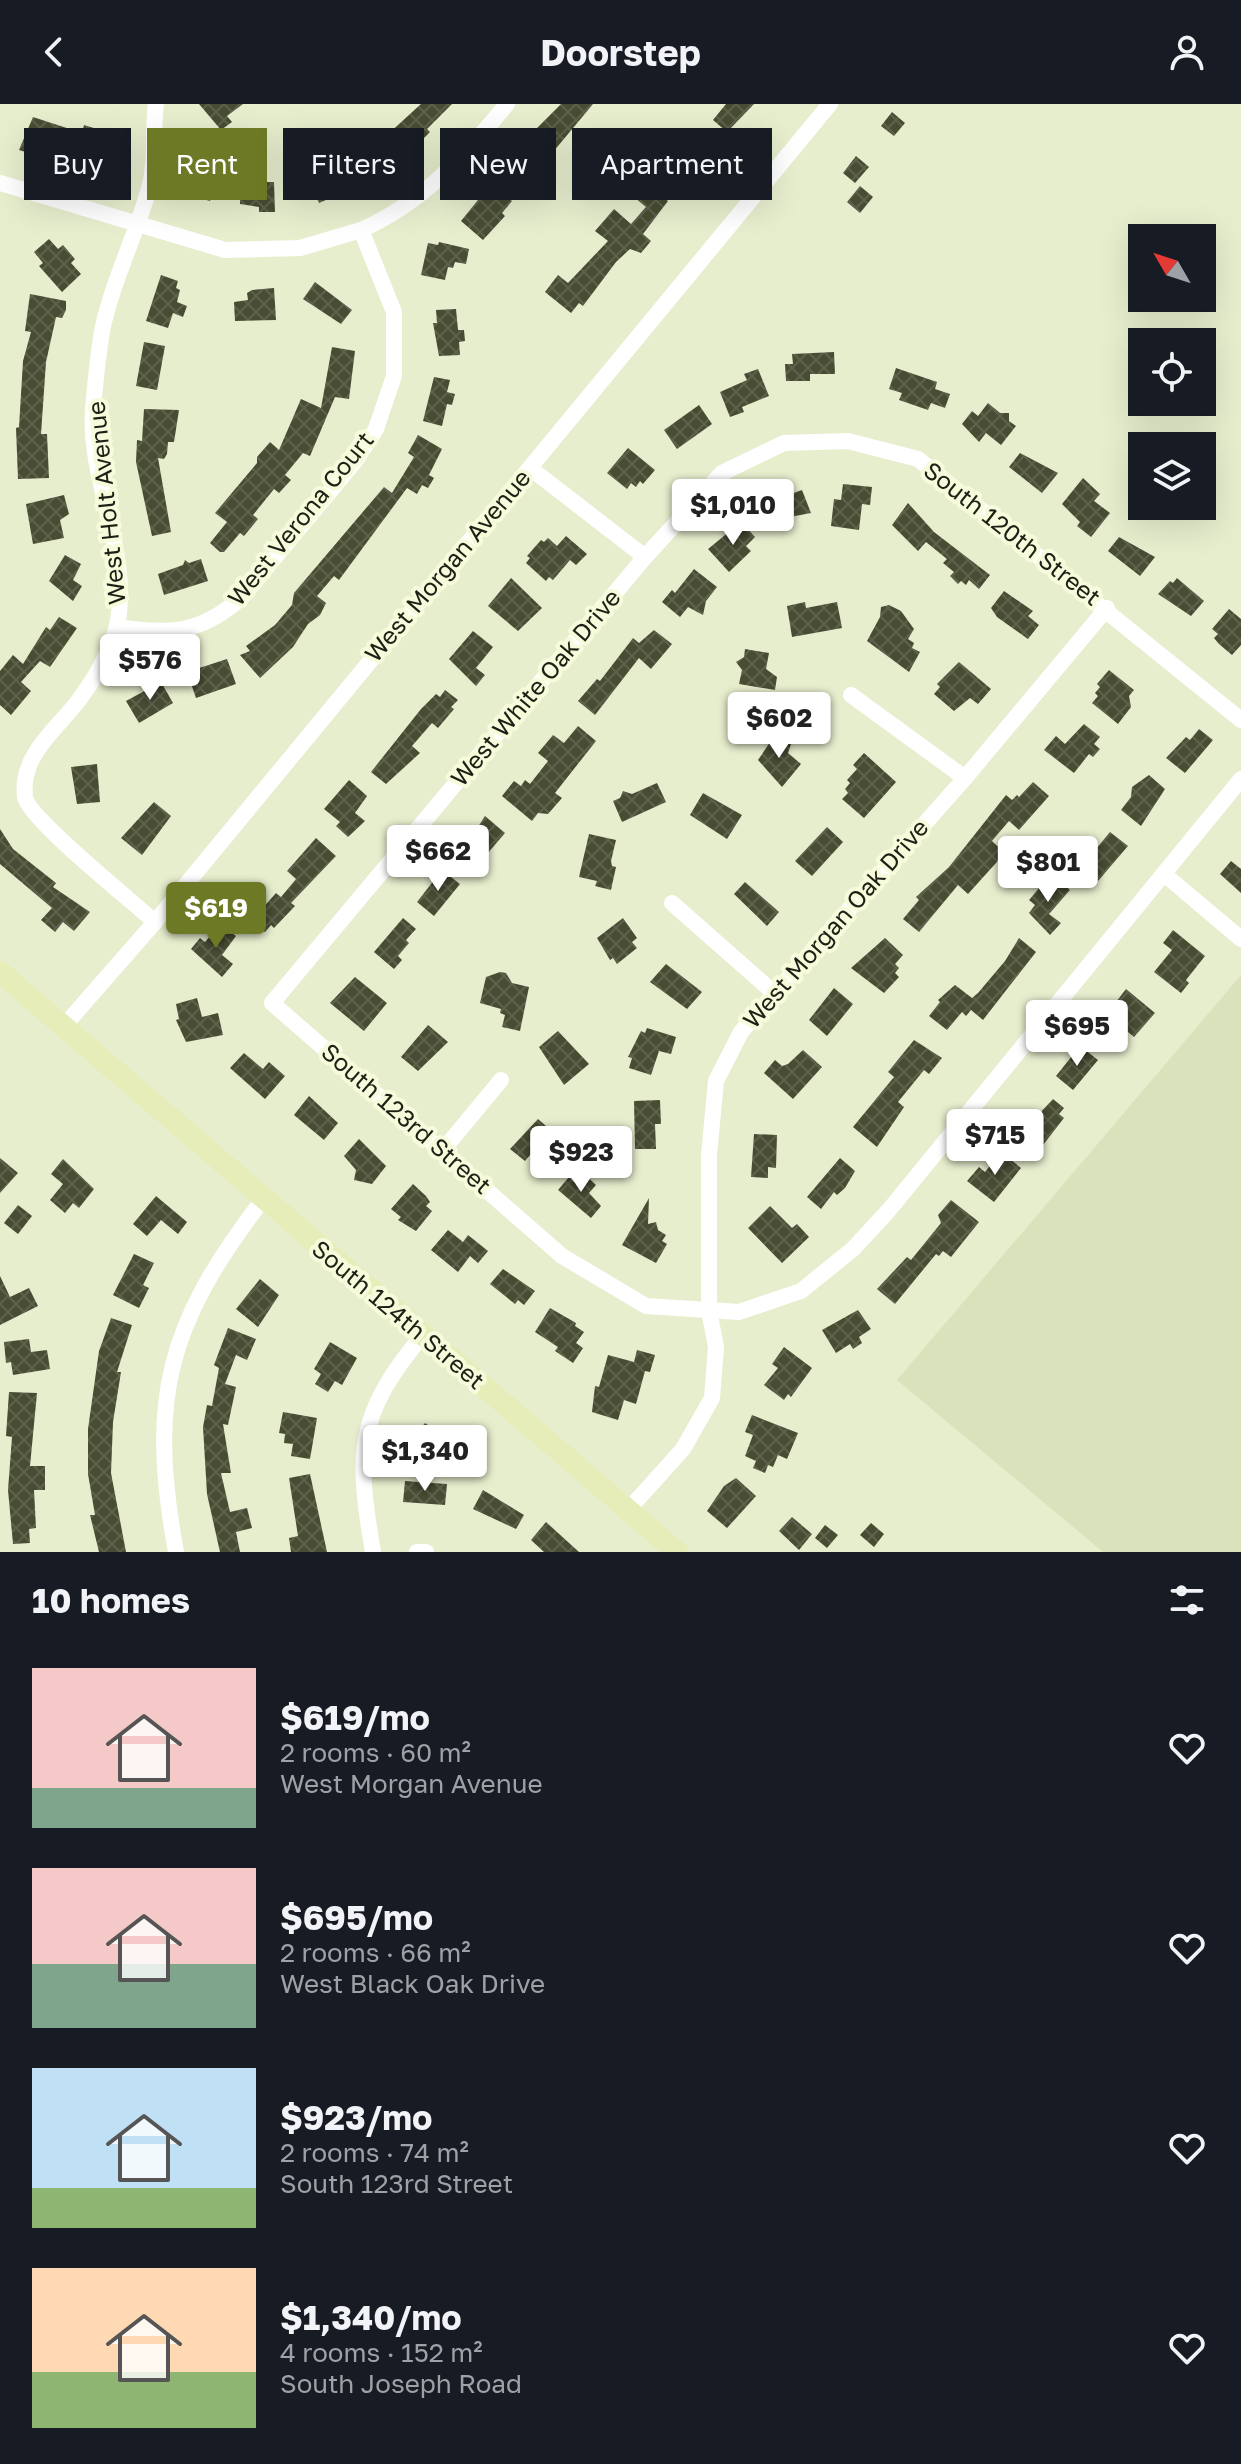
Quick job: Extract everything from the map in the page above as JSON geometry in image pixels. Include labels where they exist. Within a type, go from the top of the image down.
[{"type":"street","name":"West Holt Avenue","points":[[155,922],[42,822],[25,801],[25,779],[40,744],[78,701],[99,670],[117,627],[120,584],[100,480],[93,413],[102,330],[155,157],[153,128],[156,104]]},
{"type":"street","points":[[0,183],[225,250],[300,248],[361,230],[388,218],[430,189],[464,157],[507,104]]},
{"type":"street","name":"West Morgan Avenue","points":[[64,1026],[155,922],[830,104]]},
{"type":"street","name":"West Verona Court","points":[[117,627],[176,632],[201,625],[223,614],[242,597],[356,460],[376,429],[394,376],[394,312],[361,230]]},
{"type":"street","name":"South 120th Street","points":[[645,557],[722,473],[784,443],[848,441],[918,459],[1107,608],[1241,720]]},
{"type":"street","points":[[530,468],[645,557]]},
{"type":"street","name":"West White Oak Drive","points":[[272,1003],[645,557]]},
{"type":"street","name":"West Morgan Oak Drive","points":[[629,1509],[683,1449],[712,1398],[716,1347],[709,1310],[709,1155],[716,1081],[741,1032],[773,992],[965,778],[1107,608]]},
{"type":"street","points":[[851,695],[965,778]]},
{"type":"street","name":"South 123rd Street","points":[[272,1003],[562,1256],[646,1306],[739,1312],[801,1291],[853,1249],[889,1210],[1241,779]]},
{"type":"street","points":[[1164,874],[1241,939]]},
{"type":"street","points":[[672,903],[773,992]]},
{"type":"street","name":"South 124th Street","points":[[0,972],[263,1202],[677,1552]]},
{"type":"street","points":[[443,1150],[501,1080]]},
{"type":"street","points":[[176,1552],[163,1440],[172,1364],[210,1273],[263,1202]]},
{"type":"street","points":[[373,1552],[363,1482],[366,1426],[390,1374],[422,1336]]},
{"type":"street","points":[[417,1552],[426,1552]]},
{"type":"shaded area","points":[[1241,975],[1241,1552],[1103,1552],[897,1380]]},
{"type":"building","points":[[199,104],[243,104],[227,116],[232,122],[219,128]]},
{"type":"building","points":[[421,104],[452,104],[427,129],[430,132],[424,138],[424,128],[395,128]]},
{"type":"building","points":[[561,104],[593,104],[556,148],[556,128],[537,128]]},
{"type":"building","points":[[726,104],[754,104],[731,128],[722,128],[713,120]]},
{"type":"building","points":[[892,112],[905,123],[894,136],[881,126]]},
{"type":"building","points":[[33,117],[67,128],[28,128]]},
{"type":"building","points":[[856,156],[869,167],[855,183],[843,173]]},
{"type":"building","points":[[267,182],[274,182],[275,212],[259,212],[259,207],[240,204],[240,200],[267,200]]},
{"type":"building","points":[[860,186],[873,197],[860,213],[847,202]]},
{"type":"building","points":[[478,200],[512,201],[502,213],[505,216],[483,240],[461,221]]},
{"type":"building","points":[[638,200],[668,201],[643,234],[651,241],[641,253],[630,249],[616,262],[583,306],[579,303],[571,313],[545,292],[558,275],[568,283],[608,241],[595,231],[614,209],[631,224],[646,207]]},
{"type":"building","points":[[49,239],[58,249],[63,245],[75,259],[71,263],[81,274],[62,292],[39,266],[43,263],[34,252]]},
{"type":"building","points":[[439,242],[469,249],[466,264],[455,262],[453,268],[448,267],[445,280],[421,275],[428,243],[438,245]]},
{"type":"building","points":[[161,275],[178,281],[176,288],[180,290],[177,302],[187,306],[183,317],[173,313],[168,328],[146,321]]},
{"type":"building","points":[[315,282],[352,310],[341,324],[303,299]]},
{"type":"building","points":[[274,288],[276,320],[235,321],[234,302],[248,300],[247,293],[252,290]]},
{"type":"building","points":[[30,294],[66,301],[66,310],[62,318],[56,317],[46,362],[41,434],[47,434],[49,478],[18,479],[16,428],[19,427],[23,361],[31,332],[25,331]]},
{"type":"building","points":[[456,309],[458,330],[464,330],[465,341],[459,342],[460,355],[439,356],[433,323],[437,323],[436,310]]},
{"type":"building","points":[[144,342],[165,346],[157,390],[136,386]]},
{"type":"building","points":[[332,347],[355,351],[349,399],[335,397],[310,456],[303,453],[285,475],[291,480],[279,493],[274,489],[253,515],[258,519],[244,536],[240,533],[224,552],[220,552],[210,543],[227,522],[215,513],[257,463],[257,457],[270,442],[279,450],[301,399],[321,408]]},
{"type":"building","points":[[834,352],[835,374],[810,374],[810,381],[786,381],[785,364],[793,364],[792,354]]},
{"type":"building","points":[[896,368],[937,382],[935,389],[950,394],[945,408],[931,403],[928,410],[899,400],[902,393],[889,389]]},
{"type":"building","points":[[758,369],[769,396],[742,407],[744,412],[730,417],[720,392],[747,380],[744,374]]},
{"type":"building","points":[[434,377],[450,380],[447,392],[455,394],[452,405],[447,404],[442,426],[423,421]]},
{"type":"building","points":[[988,403],[1000,413],[1009,413],[1009,421],[1016,426],[1001,445],[986,433],[979,442],[962,424],[972,411],[978,416]]},
{"type":"building","points":[[699,405],[712,424],[677,449],[664,430]]},
{"type":"building","points":[[144,409],[179,410],[174,442],[168,442],[164,459],[158,458],[171,532],[152,536],[136,462],[137,440],[142,441]]},
{"type":"building","points":[[418,435],[442,449],[429,475],[434,478],[428,488],[422,485],[417,494],[407,488],[339,580],[334,576],[317,596],[326,603],[320,615],[308,624],[293,647],[260,678],[240,655],[250,651],[246,646],[275,625],[292,605],[294,593],[384,487],[392,493],[414,457],[408,453]]},
{"type":"building","points":[[628,448],[655,470],[643,484],[640,481],[636,487],[631,483],[627,489],[607,473]]},
{"type":"building","points":[[1020,453],[1058,473],[1042,493],[1009,467]]},
{"type":"building","points":[[1083,478],[1100,494],[1094,501],[1110,513],[1091,537],[1077,526],[1080,522],[1062,504]]},
{"type":"building","points":[[843,484],[872,487],[870,505],[862,504],[859,530],[831,526],[834,499],[841,500]]},
{"type":"building","points":[[802,490],[811,513],[769,521],[762,504]]},
{"type":"building","points":[[64,495],[69,514],[60,520],[64,538],[33,544],[26,504]]},
{"type":"building","points":[[908,503],[934,532],[990,575],[979,589],[969,580],[966,585],[961,581],[958,584],[950,576],[954,572],[943,563],[947,559],[926,542],[918,551],[892,525]]},
{"type":"building","points":[[741,522],[755,537],[746,546],[751,551],[729,572],[708,549]]},
{"type":"building","points":[[566,536],[587,554],[576,565],[570,560],[553,580],[549,577],[546,581],[526,563],[530,558],[527,556],[541,540],[544,542],[548,538],[557,546]]},
{"type":"building","points":[[1119,537],[1155,557],[1140,576],[1108,551]]},
{"type":"building","points":[[65,555],[81,564],[73,580],[82,586],[73,601],[49,581]]},
{"type":"building","points":[[201,559],[208,581],[164,595],[158,574],[183,565],[185,560],[189,563]]},
{"type":"building","points":[[694,569],[717,587],[706,601],[703,615],[688,607],[680,617],[662,602],[672,590],[675,593]]},
{"type":"building","points":[[511,578],[542,608],[518,631],[488,606]]},
{"type":"building","points":[[1177,578],[1204,601],[1191,616],[1158,594]]},
{"type":"building","points":[[1004,591],[1033,611],[1028,616],[1039,625],[1028,639],[997,617],[991,608]]},
{"type":"building","points":[[805,602],[806,608],[837,602],[842,628],[792,637],[787,606]]},
{"type":"building","points":[[889,605],[901,611],[914,629],[908,639],[914,643],[912,648],[920,652],[909,672],[867,641],[880,617],[881,607]]},
{"type":"building","points":[[1229,609],[1241,619],[1241,645],[1232,655],[1214,638],[1218,634],[1212,629]]},
{"type":"building","points":[[59,617],[77,628],[50,667],[40,661],[21,682],[31,691],[11,715],[0,705],[0,671],[13,655],[23,664],[46,627],[50,630]]},
{"type":"building","points":[[654,630],[672,644],[651,669],[639,658],[595,715],[578,701],[597,679],[600,681],[633,638],[639,643]]},
{"type":"building","points":[[473,631],[493,647],[476,668],[485,675],[476,686],[449,659]]},
{"type":"building","points":[[745,649],[769,653],[766,669],[777,677],[775,690],[739,684],[742,670],[736,662],[744,657]]},
{"type":"building","points":[[227,659],[236,684],[196,698],[187,672]]},
{"type":"building","points":[[959,662],[991,689],[978,704],[970,698],[954,711],[934,694],[940,687],[937,684]]},
{"type":"building","points":[[1109,670],[1134,690],[1129,696],[1131,707],[1118,724],[1092,703],[1098,696],[1095,693],[1100,687],[1097,684]]},
{"type":"building","points":[[161,682],[173,703],[139,723],[126,701]]},
{"type":"building","points":[[445,690],[458,700],[451,707],[454,709],[438,728],[432,723],[412,746],[420,753],[386,784],[371,772],[421,709],[436,694],[440,697]]},
{"type":"building","points":[[1084,724],[1100,737],[1094,744],[1100,749],[1093,757],[1089,754],[1074,773],[1044,750],[1056,736],[1065,744]]},
{"type":"building","points":[[578,726],[596,741],[555,793],[562,798],[548,814],[538,813],[532,821],[502,796],[514,781],[521,786],[525,780],[530,784],[548,761],[538,753],[553,735],[564,743]]},
{"type":"building","points":[[1199,729],[1213,740],[1185,773],[1166,758],[1186,737],[1190,740]]},
{"type":"building","points":[[777,732],[791,744],[788,753],[801,764],[782,787],[758,760]]},
{"type":"building","points":[[864,753],[896,782],[864,818],[842,799],[848,793],[845,789],[850,783],[847,780],[857,769],[853,765]]},
{"type":"building","points":[[97,764],[100,802],[77,804],[71,767]]},
{"type":"building","points":[[1149,775],[1165,789],[1141,826],[1121,810],[1131,797],[1132,787]]},
{"type":"building","points":[[349,780],[367,796],[355,813],[365,821],[348,837],[336,826],[340,822],[324,809]]},
{"type":"building","points":[[1033,782],[1049,796],[1019,830],[1009,821],[992,841],[1005,853],[968,894],[958,885],[919,932],[903,919],[919,900],[916,897],[949,867],[1006,795],[1012,800],[1017,795],[1019,797]]},
{"type":"building","points":[[657,783],[666,802],[622,822],[613,801],[620,798],[623,791],[632,794]]},
{"type":"building","points":[[703,793],[742,815],[727,839],[690,815]]},
{"type":"building","points":[[154,802],[171,816],[142,855],[121,838]]},
{"type":"building","points":[[485,816],[505,833],[475,868],[460,855]]},
{"type":"building","points":[[827,827],[843,842],[812,876],[795,861]]},
{"type":"building","points":[[0,829],[13,849],[56,883],[53,887],[90,912],[74,931],[63,922],[55,932],[41,920],[52,908],[0,864]]},
{"type":"building","points":[[1110,832],[1128,846],[1098,881],[1081,867]]},
{"type":"building","points":[[589,834],[616,840],[611,861],[612,866],[616,867],[611,890],[595,886],[597,881],[579,877]]},
{"type":"building","points":[[316,838],[336,856],[291,903],[295,906],[274,928],[271,925],[265,932],[252,920],[276,893],[281,897],[296,879],[287,871]]},
{"type":"building","points":[[1231,861],[1241,869],[1241,893],[1220,874]]},
{"type":"building","points":[[442,870],[460,884],[434,916],[417,902]]},
{"type":"building","points":[[1056,878],[1070,890],[1049,914],[1061,923],[1050,935],[1029,913],[1035,905],[1029,900],[1044,882],[1050,886]]},
{"type":"building","points":[[745,882],[779,912],[767,926],[734,894]]},
{"type":"building","points":[[403,918],[416,929],[406,940],[409,943],[398,956],[402,960],[394,969],[374,952]]},
{"type":"building","points":[[623,918],[637,938],[632,942],[637,948],[617,964],[613,958],[610,960],[597,938]]},
{"type":"building","points":[[220,924],[236,936],[222,955],[233,964],[222,977],[191,949],[200,938],[205,942]]},
{"type":"building","points":[[1173,930],[1205,956],[1186,980],[1189,983],[1181,993],[1154,972],[1172,950],[1163,943]]},
{"type":"building","points":[[885,938],[903,955],[895,964],[899,968],[895,973],[899,977],[884,993],[851,968]]},
{"type":"building","points":[[1019,938],[1036,952],[983,1020],[971,1010],[966,1016],[962,1012],[947,1030],[929,1016],[940,1002],[938,1000],[955,985],[972,998],[978,993],[1005,961]]},
{"type":"building","points":[[666,964],[702,992],[687,1009],[650,982]]},
{"type":"building","points":[[506,973],[512,983],[529,987],[520,1031],[502,1027],[505,1015],[500,1013],[501,1009],[480,1003],[486,977]]},
{"type":"building","points":[[355,977],[387,1003],[364,1031],[330,1003]]},
{"type":"building","points":[[834,988],[853,1004],[827,1036],[809,1020]]},
{"type":"building","points":[[1126,989],[1155,1013],[1134,1037],[1116,1022],[1122,1015],[1117,1011],[1122,1006],[1116,1002]]},
{"type":"building","points":[[197,998],[202,1017],[218,1013],[223,1035],[186,1042],[176,1020],[179,1019],[176,1004]]},
{"type":"building","points":[[428,1025],[448,1042],[418,1071],[401,1057]]},
{"type":"building","points":[[647,1028],[676,1037],[671,1054],[659,1051],[651,1075],[629,1068],[632,1058],[628,1057],[641,1031],[645,1033]]},
{"type":"building","points":[[558,1031],[589,1064],[564,1085],[539,1047]]},
{"type":"building","points":[[914,1040],[942,1058],[929,1074],[924,1070],[898,1102],[904,1107],[877,1147],[853,1127],[894,1077],[888,1072]]},
{"type":"building","points":[[1080,1046],[1098,1060],[1073,1090],[1056,1076]]},
{"type":"building","points":[[803,1050],[822,1067],[793,1099],[764,1073],[775,1060],[782,1066],[788,1064]]},
{"type":"building","points":[[244,1053],[263,1069],[269,1062],[285,1076],[265,1099],[230,1068]]},
{"type":"building","points":[[309,1096],[338,1123],[324,1140],[294,1115]]},
{"type":"building","points":[[1053,1099],[1064,1108],[1059,1114],[1064,1118],[1043,1145],[1014,1124],[1026,1109],[1036,1117]]},
{"type":"building","points":[[660,1100],[661,1124],[655,1124],[656,1149],[635,1149],[634,1101]]},
{"type":"building","points":[[538,1119],[554,1133],[546,1142],[550,1146],[543,1155],[531,1154],[525,1161],[510,1149]]},
{"type":"building","points":[[754,1134],[777,1135],[776,1168],[768,1167],[768,1178],[751,1177]]},
{"type":"building","points":[[359,1139],[386,1166],[372,1184],[354,1180],[356,1170],[344,1156]]},
{"type":"building","points":[[1001,1152],[1021,1168],[994,1202],[967,1181],[979,1167],[985,1172]]},
{"type":"building","points":[[0,1158],[18,1173],[0,1193]]},
{"type":"building","points":[[840,1158],[855,1171],[845,1188],[837,1195],[834,1192],[821,1209],[807,1197]]},
{"type":"building","points":[[63,1159],[94,1189],[79,1208],[73,1203],[65,1213],[50,1200],[63,1184],[51,1174]]},
{"type":"building","points":[[582,1172],[596,1185],[589,1193],[601,1206],[591,1218],[558,1190],[569,1177],[574,1182]]},
{"type":"building","points":[[413,1184],[426,1196],[430,1202],[426,1206],[432,1211],[416,1231],[398,1220],[401,1217],[391,1209]]},
{"type":"building","points":[[156,1196],[187,1222],[178,1234],[161,1220],[147,1236],[133,1224]]},
{"type":"building","points":[[649,1198],[648,1224],[656,1222],[658,1230],[666,1235],[662,1241],[667,1244],[656,1263],[622,1245]]},
{"type":"building","points":[[951,1200],[979,1222],[951,1257],[943,1251],[939,1256],[936,1254],[895,1304],[877,1289],[907,1257],[911,1260],[941,1223],[938,1215]]},
{"type":"building","points":[[18,1205],[32,1216],[18,1234],[4,1223]]},
{"type":"building","points":[[770,1206],[792,1228],[797,1224],[809,1237],[782,1263],[748,1228]]},
{"type":"building","points":[[448,1230],[463,1242],[468,1235],[488,1251],[478,1263],[470,1256],[458,1272],[431,1250]]},
{"type":"building","points":[[134,1254],[154,1263],[143,1285],[149,1288],[139,1308],[113,1295]]},
{"type":"building","points":[[503,1269],[535,1291],[524,1305],[518,1300],[515,1304],[490,1284]]},
{"type":"building","points":[[0,1276],[10,1297],[29,1288],[38,1306],[0,1325]]},
{"type":"building","points":[[260,1279],[279,1295],[258,1327],[236,1309]]},
{"type":"building","points":[[550,1308],[576,1323],[575,1326],[584,1332],[576,1343],[583,1348],[573,1363],[555,1351],[558,1347],[535,1332]]},
{"type":"building","points":[[858,1310],[871,1329],[859,1337],[862,1343],[853,1349],[850,1344],[836,1353],[822,1330]]},
{"type":"building","points":[[111,1318],[132,1325],[117,1372],[121,1372],[113,1422],[111,1473],[126,1552],[99,1552],[90,1515],[95,1515],[88,1474],[88,1429],[99,1351]]},
{"type":"building","points":[[228,1328],[256,1339],[247,1360],[236,1355],[225,1384],[236,1387],[228,1425],[223,1424],[231,1473],[221,1473],[230,1512],[247,1508],[252,1528],[236,1532],[240,1552],[220,1552],[207,1494],[203,1427],[207,1405],[212,1406],[219,1368],[214,1365]]},
{"type":"building","points":[[29,1339],[31,1352],[47,1350],[50,1369],[13,1375],[11,1362],[6,1363],[4,1342]]},
{"type":"building","points":[[330,1342],[357,1358],[342,1385],[335,1381],[328,1392],[315,1384],[321,1374],[314,1369]]},
{"type":"building","points":[[784,1347],[812,1368],[791,1397],[788,1394],[784,1400],[764,1385],[778,1368],[772,1364]]},
{"type":"building","points":[[637,1350],[655,1355],[650,1372],[645,1371],[636,1404],[624,1400],[618,1420],[592,1412],[595,1386],[599,1387],[608,1355],[634,1362]]},
{"type":"building","points":[[9,1392],[37,1393],[30,1466],[45,1466],[45,1490],[34,1490],[36,1528],[29,1529],[30,1543],[13,1544],[8,1490],[12,1437],[6,1436]]},
{"type":"building","points":[[283,1412],[317,1418],[310,1459],[291,1456],[293,1444],[284,1443],[285,1434],[279,1433]]},
{"type":"building","points":[[752,1415],[798,1433],[787,1459],[778,1455],[773,1467],[768,1465],[765,1473],[753,1468],[756,1461],[745,1456],[753,1435],[745,1432]]},
{"type":"building","points":[[425,1423],[451,1442],[439,1458],[413,1438]]},
{"type":"building","points":[[310,1474],[327,1552],[291,1552],[289,1538],[298,1536],[289,1478]]},
{"type":"building","points":[[736,1478],[756,1496],[727,1528],[707,1511],[724,1486]]},
{"type":"building","points":[[405,1481],[447,1484],[445,1505],[403,1502]]},
{"type":"building","points":[[483,1490],[524,1515],[516,1529],[473,1509]]},
{"type":"building","points":[[792,1517],[812,1534],[799,1550],[779,1531]]},
{"type":"building","points":[[546,1522],[579,1552],[544,1552],[531,1540]]},
{"type":"building","points":[[871,1523],[884,1534],[874,1547],[860,1535]]},
{"type":"building","points":[[825,1525],[838,1535],[827,1548],[815,1538]]}]
